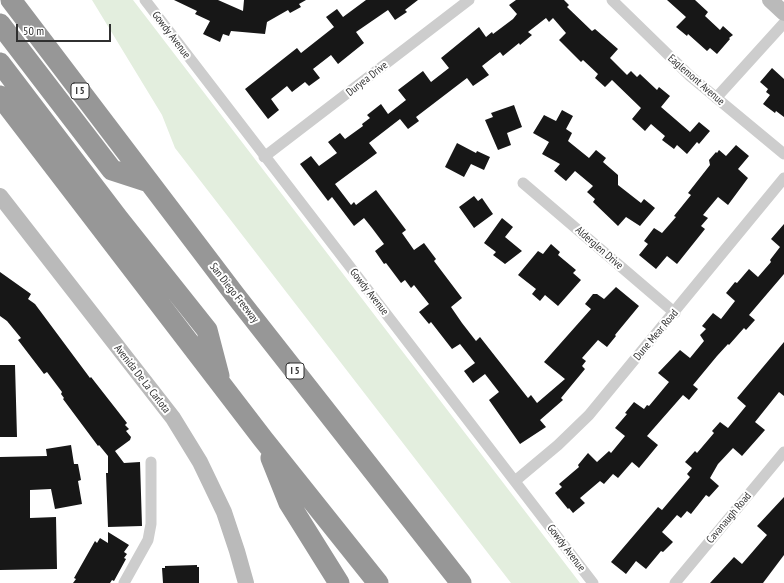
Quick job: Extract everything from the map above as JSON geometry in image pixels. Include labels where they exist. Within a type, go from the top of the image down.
[{"type":"highway","name":"San Diego Freeway","points":[[11,0],[149,182],[461,583]]},
{"type":"highway","points":[[0,24],[112,170],[149,182]]},
{"type":"highway","points":[[0,63],[118,218],[207,330],[221,384]]},
{"type":"highway","points":[[0,96],[263,439],[378,583]]},
{"type":"highway","points":[[263,439],[289,503],[339,583]]},
{"type":"highway","points":[[442,558],[474,583]]},
{"type":"main road","points":[[770,0],[784,13]]},
{"type":"main road","name":"Avenida De La Carlota","points":[[0,196],[173,418],[200,462],[224,512],[246,583]]},
{"type":"street","name":"Gowdy Avenue","points":[[145,0],[592,583]]},
{"type":"street","name":"Duryea Drive","points":[[264,157],[469,0]]},
{"type":"street","name":"Eaglemont Avenue","points":[[612,0],[665,53],[716,98],[784,154]]},
{"type":"street","points":[[716,98],[784,23]]},
{"type":"street","name":"Dune Mear Road","points":[[515,481],[558,445],[589,415],[675,313],[784,178]]},
{"type":"street","name":"Alderglen Drive","points":[[523,183],[675,313]]},
{"type":"street","name":"Cavanaugh Road","points":[[675,583],[784,452]]},
{"type":"street","points":[[124,583],[148,540],[151,524],[150,462]]},
{"type":"green space","points":[[92,0],[133,0],[580,583],[511,583],[175,148],[162,115]]},
{"type":"building","points":[[174,0],[218,0],[243,11],[244,0],[306,0],[299,4],[301,7],[290,13],[288,10],[267,22],[265,34],[231,31],[229,36],[223,34],[220,42],[203,34],[210,21],[195,14],[197,11]]},
{"type":"building","points":[[366,0],[418,0],[405,10],[407,12],[395,20],[388,10],[356,32],[364,43],[338,64],[331,55],[313,69],[320,78],[309,86],[305,82],[292,92],[287,86],[271,99],[279,110],[268,119],[245,89],[297,48],[301,53],[334,27],[326,17],[337,9],[343,17]]},
{"type":"building","points":[[516,0],[564,0],[569,5],[567,7],[592,31],[595,29],[618,49],[610,58],[627,75],[631,71],[637,77],[640,74],[657,90],[659,87],[670,96],[661,107],[690,132],[699,122],[710,131],[699,144],[697,142],[687,154],[677,145],[674,149],[662,140],[665,136],[651,124],[645,131],[632,119],[641,108],[612,80],[605,87],[595,78],[598,74],[583,60],[581,62],[559,40],[566,33],[553,18],[549,22],[546,18],[528,32],[532,35],[520,45],[519,43],[503,56],[500,52],[482,66],[489,75],[473,86],[467,78],[416,117],[419,121],[408,129],[400,119],[369,143],[377,153],[335,184],[351,205],[354,202],[356,205],[376,190],[406,230],[402,233],[414,250],[424,243],[436,259],[434,261],[462,298],[451,307],[462,323],[476,341],[480,337],[528,398],[531,395],[537,403],[565,379],[544,362],[591,309],[585,304],[593,294],[597,294],[604,299],[616,287],[639,306],[607,347],[598,340],[582,358],[586,361],[582,366],[585,369],[561,398],[563,400],[540,420],[546,427],[520,444],[489,400],[499,392],[485,374],[473,383],[464,371],[475,363],[460,344],[452,349],[431,322],[429,324],[419,312],[429,304],[414,285],[411,288],[405,280],[401,283],[386,263],[384,264],[375,251],[384,244],[372,228],[364,218],[354,226],[332,197],[328,201],[300,164],[311,156],[319,166],[337,153],[328,142],[340,133],[345,139],[363,126],[362,124],[370,118],[367,115],[381,104],[388,114],[406,100],[398,90],[423,71],[431,82],[449,68],[441,58],[479,27],[486,37],[492,32],[493,34],[513,19],[517,14],[509,5]]},
{"type":"building","points":[[667,0],[695,0],[708,12],[705,16],[720,30],[723,26],[733,35],[717,54],[710,48],[707,51],[688,34],[687,36],[676,27],[686,17]]},
{"type":"building","points":[[772,68],[784,79],[784,117],[776,111],[775,113],[763,104],[770,95],[766,92],[768,89],[760,82]]},
{"type":"building","points":[[514,105],[522,127],[507,133],[511,145],[498,150],[485,120],[493,117],[491,113]]},
{"type":"building","points":[[562,110],[573,116],[566,129],[572,133],[568,141],[589,158],[596,150],[606,158],[603,162],[618,175],[618,185],[641,203],[644,199],[655,208],[640,226],[626,217],[618,226],[593,202],[595,199],[587,192],[593,186],[575,171],[566,181],[554,171],[560,164],[542,154],[549,142],[533,133],[544,115],[556,121]]},
{"type":"building","points":[[457,143],[476,153],[477,151],[490,157],[484,170],[471,164],[464,177],[445,167]]},
{"type":"building","points":[[736,145],[749,156],[738,169],[748,178],[728,205],[718,197],[703,215],[708,218],[701,226],[705,229],[677,264],[667,256],[656,269],[639,255],[648,244],[644,241],[654,228],[662,233],[676,217],[674,216],[691,195],[688,193],[710,165],[709,160],[716,152],[717,153],[719,150],[726,156]]},
{"type":"building","points":[[474,196],[478,201],[482,198],[493,214],[474,228],[459,207]]},
{"type":"building","points":[[502,218],[513,227],[505,237],[522,251],[505,264],[493,255],[496,252],[484,243]]},
{"type":"building","points":[[784,224],[784,274],[749,315],[755,320],[746,330],[744,328],[729,345],[728,344],[693,385],[698,389],[689,400],[683,395],[647,436],[658,445],[639,468],[632,462],[618,478],[613,474],[604,484],[600,481],[580,498],[585,503],[573,513],[555,493],[562,487],[559,484],[579,467],[578,465],[588,453],[597,462],[609,451],[611,453],[625,436],[615,428],[627,414],[625,413],[634,402],[644,409],[647,405],[649,406],[669,382],[658,373],[680,350],[690,358],[704,341],[700,335],[706,329],[702,326],[713,313],[721,319],[735,301],[726,293],[735,282],[737,283],[749,269],[758,277],[771,262],[770,260],[780,247],[771,239]]},
{"type":"building","points":[[551,244],[560,252],[558,255],[576,270],[573,273],[581,280],[558,306],[545,295],[540,301],[532,294],[536,289],[518,275],[538,251],[543,254]]},
{"type":"building","points":[[0,272],[31,294],[28,299],[35,304],[90,378],[91,377],[127,423],[125,425],[129,429],[126,431],[131,437],[130,440],[115,451],[124,463],[140,462],[142,526],[108,527],[106,473],[108,473],[108,456],[99,445],[98,446],[63,399],[64,398],[61,394],[62,392],[47,372],[44,374],[18,340],[21,338],[7,321],[0,316]]},
{"type":"building","points":[[784,342],[784,396],[779,392],[755,422],[765,430],[742,456],[733,448],[718,464],[710,478],[719,486],[709,497],[706,495],[691,514],[687,511],[681,518],[677,515],[662,532],[673,542],[663,552],[661,551],[646,569],[636,561],[626,574],[611,562],[658,507],[662,510],[690,477],[687,474],[692,468],[685,462],[695,451],[697,453],[714,433],[712,431],[720,422],[728,428],[746,406],[737,398]]},
{"type":"building","points":[[0,365],[15,365],[17,437],[0,437]]},
{"type":"building","points":[[71,445],[74,464],[78,464],[81,480],[78,481],[82,504],[55,509],[51,489],[30,490],[30,518],[56,517],[57,569],[0,570],[0,457],[47,456],[46,449]]},
{"type":"building","points":[[784,497],[784,555],[763,583],[710,583],[734,557],[742,564],[767,535],[757,526]]},
{"type":"building","points":[[108,532],[129,545],[124,552],[127,554],[124,558],[126,559],[114,581],[112,580],[110,583],[73,583],[76,579],[74,578],[95,541],[97,543],[100,538],[108,543]]},
{"type":"building","points":[[197,565],[197,567],[199,567],[199,583],[163,583],[162,568],[165,568],[165,566]]}]
